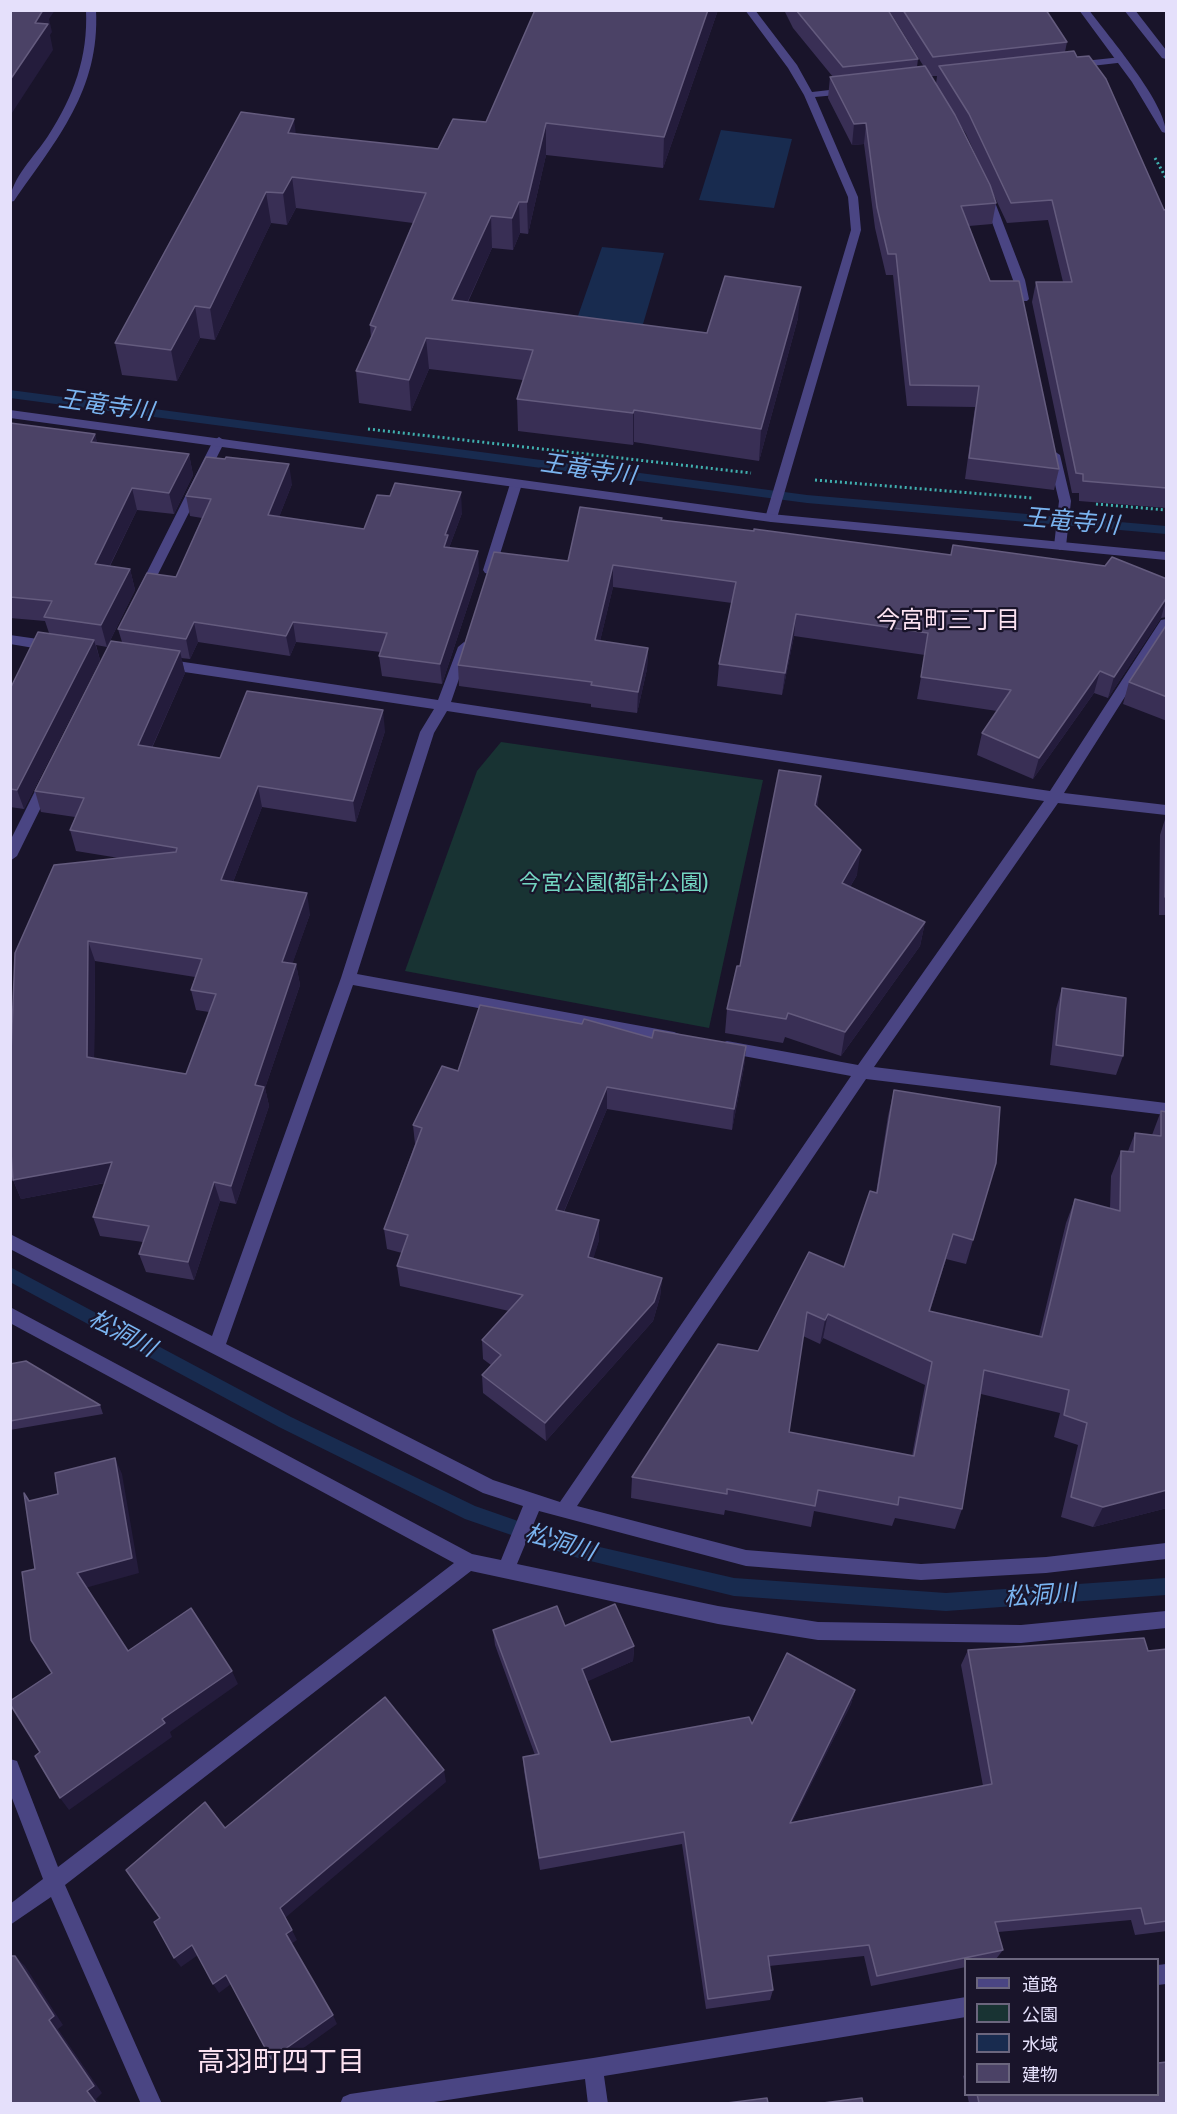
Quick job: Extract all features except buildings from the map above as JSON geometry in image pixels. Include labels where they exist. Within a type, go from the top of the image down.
[{"type":"street","points":[[10,199],[74,103],[89,60],[93,24],[91,10]]},
{"type":"street","points":[[750,10],[794,67],[809,95],[853,197],[856,230],[773,513]]},
{"type":"street","points":[[1084,10],[1122,60],[1167,130]]},
{"type":"street","points":[[1129,10],[1167,56]]},
{"type":"street","points":[[1065,66],[1122,60]]},
{"type":"street","points":[[809,95],[856,90]]},
{"type":"street","points":[[983,185],[993,205],[1019,280],[1026,314]]},
{"type":"street","points":[[10,414],[219,441],[516,484],[773,513],[1061,541],[1167,556]]},
{"type":"street","points":[[1051,438],[1065,506],[1061,541]]},
{"type":"street","points":[[137,604],[219,441]]},
{"type":"street","points":[[486,579],[516,484]]},
{"type":"street","points":[[564,1511],[862,1072],[1054,797],[1167,623]]},
{"type":"street","points":[[216,1348],[348,978],[427,732],[443,706],[468,635]]},
{"type":"street","points":[[10,639],[66,649]]},
{"type":"street","points":[[145,661],[1054,797],[1167,810]]},
{"type":"street","points":[[10,856],[52,773]]},
{"type":"street","points":[[348,978],[687,1040]]},
{"type":"street","points":[[710,1044],[862,1072],[1167,1109]]},
{"type":"street","points":[[10,1241],[530,1509],[564,1511],[746,1558],[921,1572],[1046,1565],[1167,1551]]},
{"type":"street","points":[[10,1314],[469,1562],[718,1616],[818,1631],[1021,1634],[1167,1620]]},
{"type":"street","points":[[506,1570],[530,1509]]},
{"type":"street","points":[[10,1916],[469,1562]]},
{"type":"street","points":[[10,1768],[54,1882],[152,2103]]},
{"type":"street","points":[[350,2103],[593,2068],[964,2007]]},
{"type":"street","points":[[593,2068],[598,2103]]},
{"type":"path","points":[[366,428],[782,482],[1065,506],[1167,510]]},
{"type":"green space","name":"今宮公園(都計公園)","points":[[501,742],[763,780],[709,1028],[405,971],[477,771]]},
{"type":"water","points":[[721,130],[792,139],[774,208],[699,200]]},
{"type":"water","points":[[602,247],[664,253],[638,341],[572,333]]},
{"type":"waterway","name":"王竜寺川","points":[[10,394],[807,499],[1166,530]]},
{"type":"waterway","name":"松洞川","points":[[10,1274],[285,1422],[471,1513],[578,1550],[734,1587],[946,1602],[1166,1587]]},
{"type":"district","name":"今宮町三丁目","points":[[948,621]]},
{"type":"district","name":"高羽町四丁目","points":[[281,2063]]}]
